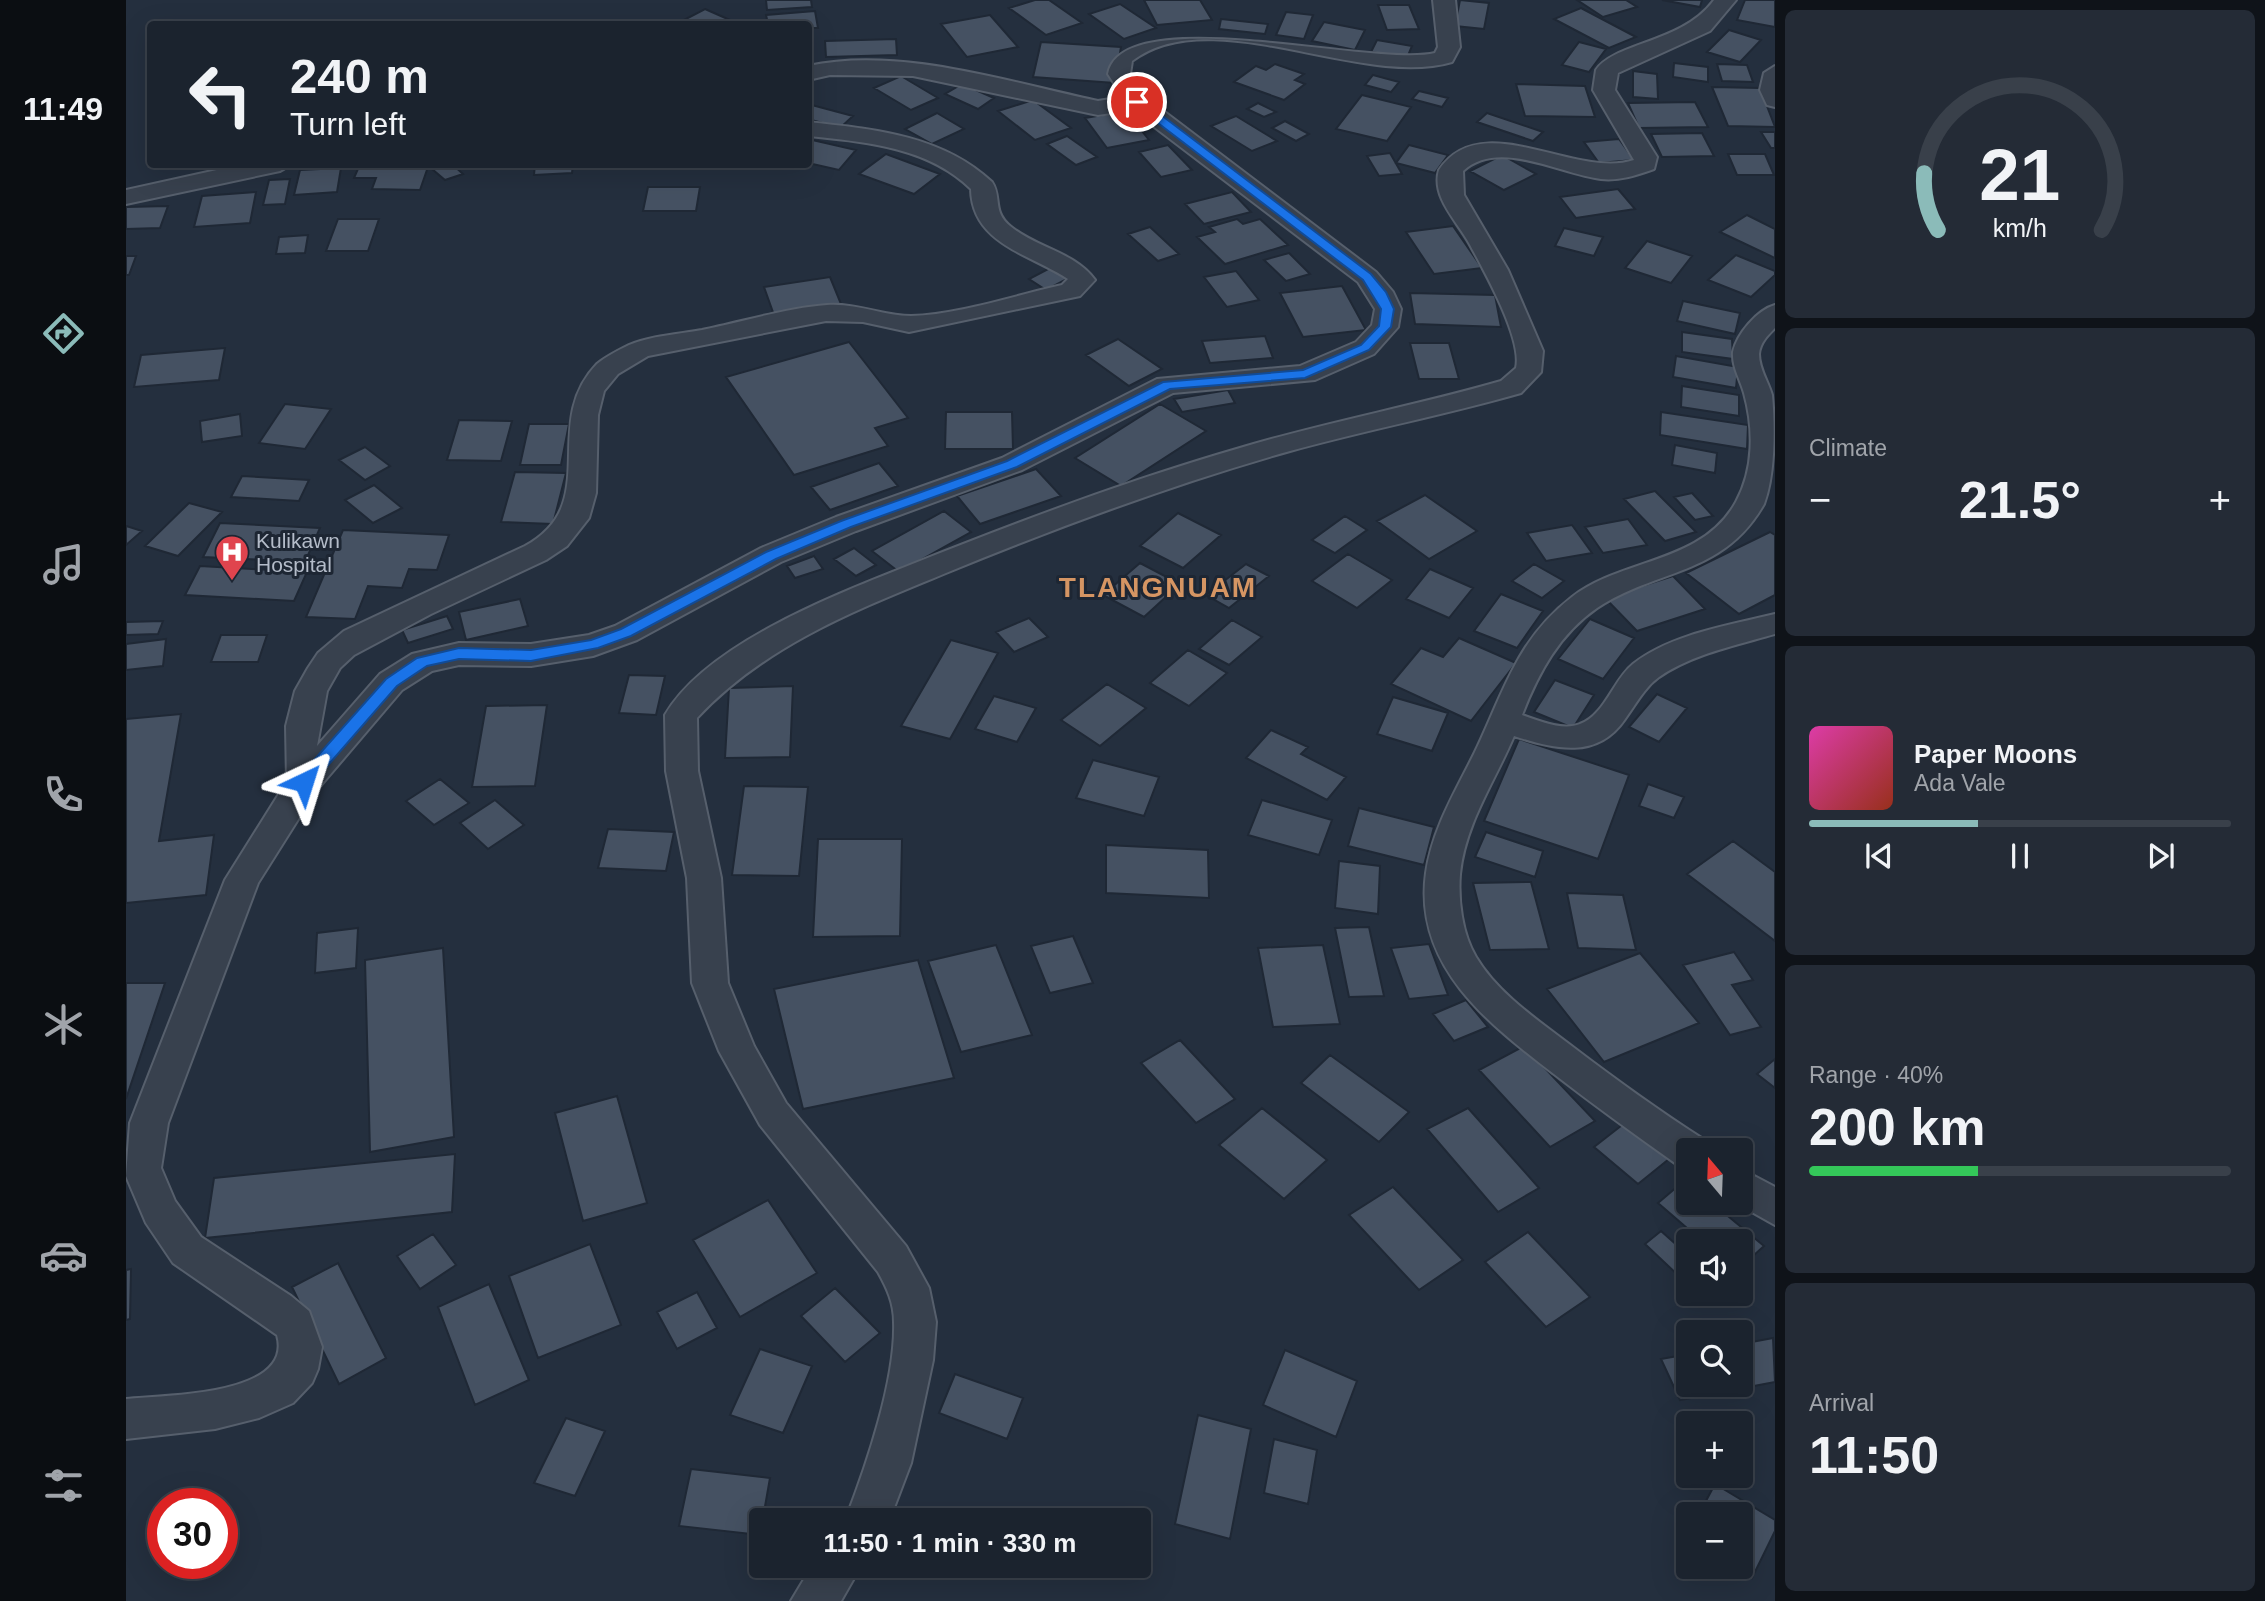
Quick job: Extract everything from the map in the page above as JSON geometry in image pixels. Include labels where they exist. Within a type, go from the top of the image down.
[{"type":"street","points":[[126,1419],[215,1409],[259,1398],[278,1389],[297,1368],[301,1347],[293,1324],[277,1309],[187,1250],[160,1211],[142,1168],[149,1123],[242,880],[304,782],[391,682],[423,662],[459,654],[531,656],[593,645],[626,633],[771,555],[846,524],[1012,464],[1167,385],[1305,374],[1365,348],[1385,327],[1388,309],[1380,292],[1367,277],[1137,102],[1119,74],[1121,59],[1137,45],[1155,39],[1188,35],[1247,37],[1409,62],[1434,61],[1448,52],[1444,0]]},
{"type":"street","points":[[872,1508],[889,1463],[912,1360],[915,1322],[909,1289],[892,1259],[773,1114],[737,1051],[709,983],[704,878],[682,771],[681,715],[701,691],[760,647],[839,605],[966,552],[1250,454],[1511,387],[1529,373],[1530,351],[1482,244],[1451,192],[1448,177],[1452,168],[1478,152],[1502,148],[1613,172],[1635,170],[1646,164],[1604,90],[1607,70],[1670,44],[1697,29],[1714,17],[1725,0]]},
{"type":"street","points":[[812,72],[830,68],[870,66],[913,69],[1098,108],[1137,102]]},
{"type":"street","points":[[1775,73],[1771,90],[1775,100]]},
{"type":"street","points":[[304,782],[300,741],[304,704],[319,673],[345,646],[429,601],[531,554],[556,540],[572,524],[582,484],[585,409],[591,386],[602,370],[619,358],[640,350],[826,313],[863,314],[909,324],[935,321],[1071,291],[1079,286],[1082,280],[1077,273],[999,231],[981,200],[983,187],[972,174],[953,160],[857,134],[812,129]]},
{"type":"street","points":[[126,197],[261,168]]},
{"type":"street","points":[[1676,1142],[1638,1117],[1525,1031],[1465,970],[1453,945],[1443,891],[1447,852],[1464,806],[1506,722],[1522,677],[1550,636],[1582,603],[1634,579],[1680,565],[1715,544],[1742,516],[1759,481],[1768,447],[1758,394],[1745,354],[1748,343],[1775,313]]},
{"type":"street","points":[[1506,722],[1570,740],[1589,736],[1603,726],[1630,685],[1651,667],[1707,641],[1775,624]]},
{"type":"street","points":[[1754,1194],[1775,1208]]},
{"type":"street","points":[[814,1601],[830,1578]]},
{"type":"building","points":[[766,0],[811,0],[812,7],[767,10]]},
{"type":"building","points":[[1035,0],[1049,0],[1082,23],[1046,35],[1009,8]]},
{"type":"building","points":[[1144,0],[1200,0],[1212,20],[1157,25]]},
{"type":"building","points":[[1460,0],[1489,3],[1484,29],[1455,26]]},
{"type":"building","points":[[1577,0],[1626,0],[1637,7],[1603,17]]},
{"type":"building","points":[[1662,0],[1702,0],[1700,7]]},
{"type":"building","points":[[1745,0],[1775,0],[1775,27],[1737,20]]},
{"type":"building","points":[[1120,4],[1156,28],[1124,39],[1089,14]]},
{"type":"building","points":[[1378,5],[1409,5],[1419,29],[1387,30]]},
{"type":"building","points":[[1581,8],[1636,37],[1609,48],[1554,19]]},
{"type":"building","points":[[705,9],[732,21],[682,21]]},
{"type":"building","points":[[815,11],[818,28],[812,28],[812,21],[767,21],[766,15]]},
{"type":"building","points":[[1286,12],[1313,15],[1304,39],[1276,35]]},
{"type":"building","points":[[990,15],[1018,47],[967,57],[941,24]]},
{"type":"building","points":[[1221,19],[1268,24],[1265,34],[1219,29]]},
{"type":"building","points":[[1324,22],[1365,30],[1355,50],[1312,41]]},
{"type":"building","points":[[1729,30],[1761,40],[1740,62],[1707,52]]},
{"type":"building","points":[[896,39],[897,55],[826,57],[825,41]]},
{"type":"building","points":[[1377,40],[1412,46],[1407,58],[1371,52]]},
{"type":"building","points":[[1041,42],[1121,47],[1115,83],[1033,77]]},
{"type":"building","points":[[1579,42],[1606,49],[1589,72],[1562,65]]},
{"type":"building","points":[[1674,63],[1708,67],[1708,82],[1673,77]]},
{"type":"building","points":[[1275,64],[1304,74],[1295,80],[1305,84],[1284,100],[1234,82],[1256,66],[1266,70]]},
{"type":"building","points":[[1717,64],[1747,65],[1753,82],[1722,81]]},
{"type":"building","points":[[1633,71],[1657,74],[1658,99],[1633,97]]},
{"type":"building","points":[[1373,75],[1399,82],[1391,92],[1365,85]]},
{"type":"building","points":[[901,76],[938,98],[911,110],[874,88]]},
{"type":"building","points":[[962,84],[994,98],[978,109],[945,94]]},
{"type":"building","points":[[1516,84],[1585,86],[1595,117],[1525,116]]},
{"type":"building","points":[[1712,87],[1760,88],[1775,127],[1728,126]]},
{"type":"building","points":[[1419,91],[1448,98],[1442,107],[1412,99]]},
{"type":"building","points":[[1362,95],[1411,107],[1387,141],[1336,129]]},
{"type":"building","points":[[1033,100],[1071,128],[1035,140],[998,111]]},
{"type":"building","points":[[1695,102],[1708,127],[1639,128],[1628,103]]},
{"type":"building","points":[[1258,103],[1276,112],[1264,117],[1247,109]]},
{"type":"building","points":[[812,105],[853,116],[840,128],[812,120]]},
{"type":"building","points":[[1126,111],[1149,140],[1107,148],[1085,118]]},
{"type":"building","points":[[937,113],[964,129],[932,144],[905,129]]},
{"type":"building","points":[[1487,113],[1543,132],[1533,141],[1477,122]]},
{"type":"building","points":[[1236,116],[1277,141],[1252,151],[1211,126]]},
{"type":"building","points":[[1285,121],[1309,134],[1296,141],[1272,128]]},
{"type":"building","points":[[1761,132],[1775,132],[1775,148],[1771,148]]},
{"type":"building","points":[[1702,133],[1714,156],[1662,157],[1651,134]]},
{"type":"building","points":[[1067,136],[1097,157],[1076,165],[1047,144]]},
{"type":"building","points":[[1619,139],[1634,160],[1599,163],[1584,142]]},
{"type":"building","points":[[812,140],[856,150],[839,170],[812,164]]},
{"type":"building","points":[[1168,145],[1192,170],[1161,177],[1139,152]]},
{"type":"building","points":[[1409,145],[1448,155],[1435,173],[1396,163]]},
{"type":"building","points":[[1390,153],[1402,174],[1379,176],[1367,156]]},
{"type":"building","points":[[886,154],[940,174],[914,194],[859,174]]},
{"type":"building","points":[[1728,154],[1765,154],[1774,175],[1737,175]]},
{"type":"building","points":[[1502,155],[1536,174],[1504,190],[1470,171]]},
{"type":"building","points":[[341,168],[337,192],[294,195],[300,170]]},
{"type":"building","points":[[358,168],[428,168],[420,190],[372,189],[376,178],[354,178]]},
{"type":"building","points":[[456,168],[463,174],[445,180],[432,169]]},
{"type":"building","points":[[535,168],[573,168],[572,173],[534,175]]},
{"type":"building","points":[[290,179],[285,204],[263,205],[269,180]]},
{"type":"building","points":[[648,187],[700,187],[696,211],[643,211]]},
{"type":"building","points":[[1618,189],[1635,209],[1576,218],[1560,197]]},
{"type":"building","points":[[256,192],[250,223],[194,227],[202,196]]},
{"type":"building","points":[[1232,192],[1251,212],[1204,224],[1185,204]]},
{"type":"building","points":[[168,206],[160,228],[126,229],[126,207]]},
{"type":"building","points":[[1747,215],[1775,229],[1775,258],[1720,232]]},
{"type":"building","points":[[338,219],[379,219],[368,251],[326,251]]},
{"type":"building","points":[[1237,219],[1243,224],[1260,219],[1288,245],[1225,264],[1197,237],[1215,232],[1209,227]]},
{"type":"building","points":[[1453,226],[1482,268],[1434,274],[1406,232]]},
{"type":"building","points":[[1150,227],[1179,254],[1158,261],[1128,234]]},
{"type":"building","points":[[1564,228],[1603,237],[1594,256],[1555,246]]},
{"type":"building","points":[[308,235],[305,253],[276,254],[279,237]]},
{"type":"building","points":[[1647,241],[1692,256],[1671,283],[1625,268]]},
{"type":"building","points":[[1289,253],[1310,274],[1286,281],[1264,260]]},
{"type":"building","points":[[1736,255],[1775,271],[1775,275],[1751,297],[1708,280]]},
{"type":"building","points":[[126,256],[136,256],[129,275],[126,275]]},
{"type":"building","points":[[1050,268],[1067,279],[1046,290],[1029,279]]},
{"type":"building","points":[[1236,271],[1259,300],[1227,307],[1204,277]]},
{"type":"building","points":[[830,277],[841,304],[774,315],[764,287]]},
{"type":"building","points":[[1342,286],[1366,330],[1303,337],[1280,293]]},
{"type":"building","points":[[1410,293],[1495,295],[1501,327],[1415,324]]},
{"type":"building","points":[[1683,301],[1740,313],[1735,334],[1677,321]]},
{"type":"building","points":[[1682,332],[1732,339],[1733,359],[1682,352]]},
{"type":"building","points":[[1265,336],[1273,358],[1210,363],[1202,341]]},
{"type":"building","points":[[1118,339],[1162,369],[1129,386],[1086,355]]},
{"type":"building","points":[[849,342],[908,418],[875,428],[888,446],[794,475],[726,377]]},
{"type":"building","points":[[1410,343],[1449,343],[1459,379],[1419,379]]},
{"type":"building","points":[[225,348],[219,380],[134,387],[141,355]]},
{"type":"building","points":[[1676,356],[1738,367],[1736,388],[1673,377]]},
{"type":"building","points":[[1682,386],[1739,395],[1739,416],[1681,407]]},
{"type":"building","points":[[1228,390],[1235,403],[1182,412],[1174,399]]},
{"type":"building","points":[[285,404],[331,409],[305,449],[259,443]]},
{"type":"building","points":[[1160,404],[1206,431],[1121,486],[1075,458]]},
{"type":"building","points":[[946,412],[1012,412],[1013,449],[945,449]]},
{"type":"building","points":[[1661,412],[1748,425],[1747,449],[1660,435]]},
{"type":"building","points":[[240,414],[242,436],[202,442],[200,421]]},
{"type":"building","points":[[459,420],[512,421],[501,461],[447,460]]},
{"type":"building","points":[[529,424],[569,424],[561,465],[520,465]]},
{"type":"building","points":[[1675,445],[1717,453],[1715,473],[1672,465]]},
{"type":"building","points":[[365,447],[390,466],[365,480],[339,460]]},
{"type":"building","points":[[879,463],[898,486],[830,510],[811,487]]},
{"type":"building","points":[[1036,469],[1061,496],[980,524],[957,496]]},
{"type":"building","points":[[515,472],[566,473],[553,524],[501,522]]},
{"type":"building","points":[[242,476],[309,480],[299,501],[231,497]]},
{"type":"building","points":[[374,485],[402,508],[373,523],[345,500]]},
{"type":"building","points":[[1655,491],[1696,532],[1665,541],[1624,499]]},
{"type":"building","points":[[1692,493],[1713,516],[1695,520],[1674,497]]},
{"type":"building","points":[[1425,495],[1477,531],[1429,559],[1377,521]]},
{"type":"building","points":[[189,503],[222,512],[178,556],[145,546]]},
{"type":"building","points":[[944,511],[971,532],[899,572],[872,551]]},
{"type":"building","points":[[1178,513],[1221,535],[1183,568],[1140,546]]},
{"type":"building","points":[[1345,516],[1367,530],[1335,553],[1312,540]]},
{"type":"building","points":[[1628,519],[1647,545],[1603,553],[1585,527]]},
{"type":"building","points":[[220,523],[320,528],[305,562],[203,557]]},
{"type":"building","points":[[1572,525],[1592,553],[1546,561],[1527,533]]},
{"type":"building","points":[[126,526],[142,531],[126,545]]},
{"type":"building","points":[[343,530],[449,535],[437,570],[409,569],[402,588],[368,586],[355,619],[306,617]]},
{"type":"building","points":[[1770,532],[1775,535],[1775,595],[1739,614],[1686,573]]},
{"type":"building","points":[[854,548],[876,565],[856,576],[834,559]]},
{"type":"building","points":[[1348,554],[1392,580],[1357,608],[1312,581]]},
{"type":"building","points":[[814,556],[823,569],[795,578],[787,566]]},
{"type":"building","points":[[1140,563],[1180,584],[1144,617],[1103,595]]},
{"type":"building","points":[[1246,564],[1269,576],[1229,608],[1206,595]]},
{"type":"building","points":[[1534,564],[1564,581],[1542,598],[1512,581]]},
{"type":"building","points":[[200,566],[307,572],[294,601],[185,595]]},
{"type":"building","points":[[1430,569],[1473,588],[1449,618],[1406,599]]},
{"type":"building","points":[[1673,576],[1705,609],[1637,631],[1605,598]]},
{"type":"building","points":[[1501,594],[1543,611],[1517,648],[1474,631]]},
{"type":"building","points":[[520,599],[528,626],[466,640],[459,612]]},
{"type":"building","points":[[447,616],[453,629],[408,643],[402,630]]},
{"type":"building","points":[[1029,618],[1048,637],[1014,652],[996,632]]},
{"type":"building","points":[[1590,619],[1634,638],[1603,679],[1558,659]]},
{"type":"building","points":[[1232,620],[1262,637],[1229,665],[1199,649]]},
{"type":"building","points":[[163,621],[158,634],[126,635],[126,622]]},
{"type":"building","points":[[221,635],[267,635],[258,662],[211,662]]},
{"type":"building","points":[[1459,638],[1516,663],[1471,721],[1391,684],[1421,648],[1443,657]]},
{"type":"building","points":[[166,639],[163,666],[126,670],[126,644]]},
{"type":"building","points":[[951,640],[998,653],[950,739],[901,726]]},
{"type":"building","points":[[1188,650],[1227,673],[1189,706],[1150,683]]},
{"type":"building","points":[[629,675],[665,676],[656,715],[619,713]]},
{"type":"building","points":[[1555,680],[1594,695],[1573,728],[1534,712]]},
{"type":"building","points":[[1107,684],[1146,708],[1100,746],[1061,720]]},
{"type":"building","points":[[793,686],[790,757],[725,758],[729,688]]},
{"type":"building","points":[[1657,694],[1687,708],[1659,742],[1629,727]]},
{"type":"building","points":[[994,696],[1036,708],[1017,742],[975,729]]},
{"type":"building","points":[[1393,697],[1448,713],[1432,751],[1377,734]]},
{"type":"building","points":[[547,705],[535,786],[472,787],[486,706]]},
{"type":"building","points":[[181,714],[159,841],[214,835],[206,895],[126,903],[126,719]]},
{"type":"building","points":[[1271,730],[1308,747],[1301,754],[1346,777],[1327,800],[1246,758]]},
{"type":"building","points":[[1519,739],[1629,775],[1598,859],[1484,821]]},
{"type":"building","points":[[1093,760],[1159,777],[1144,816],[1076,798]]},
{"type":"building","points":[[440,779],[469,803],[434,825],[406,801]]},
{"type":"building","points":[[1648,784],[1684,797],[1674,818],[1639,806]]},
{"type":"building","points":[[744,786],[808,787],[799,876],[732,875]]},
{"type":"building","points":[[495,800],[524,825],[488,849],[460,823]]},
{"type":"building","points":[[1262,800],[1332,820],[1319,855],[1248,835]]},
{"type":"building","points":[[1359,808],[1434,827],[1424,865],[1348,846]]},
{"type":"building","points":[[608,829],[674,832],[666,871],[598,868]]},
{"type":"building","points":[[1486,832],[1543,851],[1535,877],[1475,857]]},
{"type":"building","points":[[818,839],[902,839],[900,936],[813,937]]},
{"type":"building","points":[[1733,841],[1775,872],[1775,941],[1687,874]]},
{"type":"building","points":[[1106,845],[1208,850],[1209,898],[1106,893]]},
{"type":"building","points":[[1339,861],[1380,866],[1378,914],[1335,908]]},
{"type":"building","points":[[1531,882],[1549,949],[1490,950],[1473,883]]},
{"type":"building","points":[[1567,893],[1623,895],[1636,950],[1578,948]]},
{"type":"building","points":[[1369,927],[1384,996],[1349,997],[1335,928]]},
{"type":"building","points":[[358,928],[356,968],[315,973],[317,933]]},
{"type":"building","points":[[1073,936],[1093,983],[1050,993],[1031,946]]},
{"type":"building","points":[[1429,944],[1448,995],[1409,999],[1391,948]]},
{"type":"building","points":[[996,945],[1032,1035],[961,1052],[928,961]]},
{"type":"building","points":[[1323,945],[1340,1024],[1273,1027],[1258,948]]},
{"type":"building","points":[[443,948],[454,1137],[370,1152],[365,960]]},
{"type":"building","points":[[1734,952],[1753,980],[1732,985],[1761,1027],[1730,1035],[1683,965]]},
{"type":"building","points":[[1640,953],[1699,1023],[1604,1062],[1547,989]]},
{"type":"building","points":[[918,960],[954,1078],[803,1109],[774,989]]},
{"type":"building","points":[[126,983],[165,983],[126,1099]]},
{"type":"building","points":[[1466,1000],[1488,1027],[1454,1041],[1433,1014]]},
{"type":"building","points":[[1180,1040],[1235,1099],[1196,1123],[1141,1063]]},
{"type":"building","points":[[1524,1046],[1595,1121],[1550,1147],[1479,1070]]},
{"type":"building","points":[[1330,1055],[1409,1112],[1379,1142],[1301,1083]]},
{"type":"building","points":[[1775,1059],[1775,1088],[1757,1074]]},
{"type":"building","points":[[617,1096],[647,1203],[583,1221],[555,1113]]},
{"type":"building","points":[[1262,1108],[1327,1160],[1284,1199],[1219,1145]]},
{"type":"building","points":[[1468,1108],[1539,1188],[1498,1212],[1427,1129]]},
{"type":"building","points":[[1626,1122],[1669,1159],[1638,1184],[1594,1147]]},
{"type":"building","points":[[455,1154],[452,1212],[205,1238],[214,1178]]},
{"type":"building","points":[[1393,1187],[1463,1260],[1419,1290],[1349,1215]]},
{"type":"building","points":[[1676,1188],[1676,1215],[1727,1215],[1744,1229],[1688,1229],[1658,1203]]},
{"type":"building","points":[[768,1200],[817,1273],[740,1317],[693,1240]]},
{"type":"building","points":[[1661,1231],[1676,1244],[1676,1273],[1645,1244]]},
{"type":"building","points":[[1528,1232],[1590,1297],[1546,1327],[1485,1262]]},
{"type":"building","points":[[433,1234],[456,1265],[420,1289],[397,1256]]},
{"type":"building","points":[[1753,1237],[1764,1246],[1753,1256]]},
{"type":"building","points":[[590,1244],[621,1325],[538,1358],[509,1276]]},
{"type":"building","points":[[338,1263],[386,1358],[339,1384],[292,1287]]},
{"type":"building","points":[[131,1269],[130,1319],[126,1320],[126,1270]]},
{"type":"building","points":[[489,1284],[529,1380],[475,1405],[438,1307]]},
{"type":"building","points":[[835,1288],[880,1333],[845,1362],[801,1316]]},
{"type":"building","points":[[697,1292],[717,1328],[677,1349],[657,1312]]},
{"type":"building","points":[[1773,1338],[1775,1382],[1753,1386],[1753,1342]]},
{"type":"building","points":[[760,1349],[812,1366],[783,1433],[730,1415]]},
{"type":"building","points":[[1285,1350],[1357,1381],[1336,1437],[1263,1405]]},
{"type":"building","points":[[1676,1356],[1676,1391],[1661,1359]]},
{"type":"building","points":[[955,1374],[1023,1398],[1007,1439],[939,1413]]},
{"type":"building","points":[[1198,1415],[1251,1429],[1230,1539],[1175,1524]]},
{"type":"building","points":[[566,1418],[605,1431],[575,1496],[534,1483]]},
{"type":"building","points":[[1274,1439],[1317,1450],[1308,1504],[1264,1493]]},
{"type":"building","points":[[691,1469],[770,1478],[765,1508],[749,1508],[749,1534],[679,1526]]},
{"type":"building","points":[[1713,1488],[1722,1488],[1745,1502],[1705,1502]]},
{"type":"building","points":[[1753,1507],[1775,1520],[1775,1531],[1753,1576]]},
{"type":"place","name":"Kulikawn Hospital","points":[[232,582]]},
{"type":"district","name":"TLANGNUAM","points":[[1158,587]]},
{"type":"route","points":[[304,782],[391,682],[423,662],[459,654],[531,656],[593,645],[626,633],[771,555],[928,493],[1012,464],[1167,385],[1305,374],[1365,348],[1385,327],[1388,309],[1380,292],[1367,277],[1333,249],[1188,144],[1137,102]]}]
